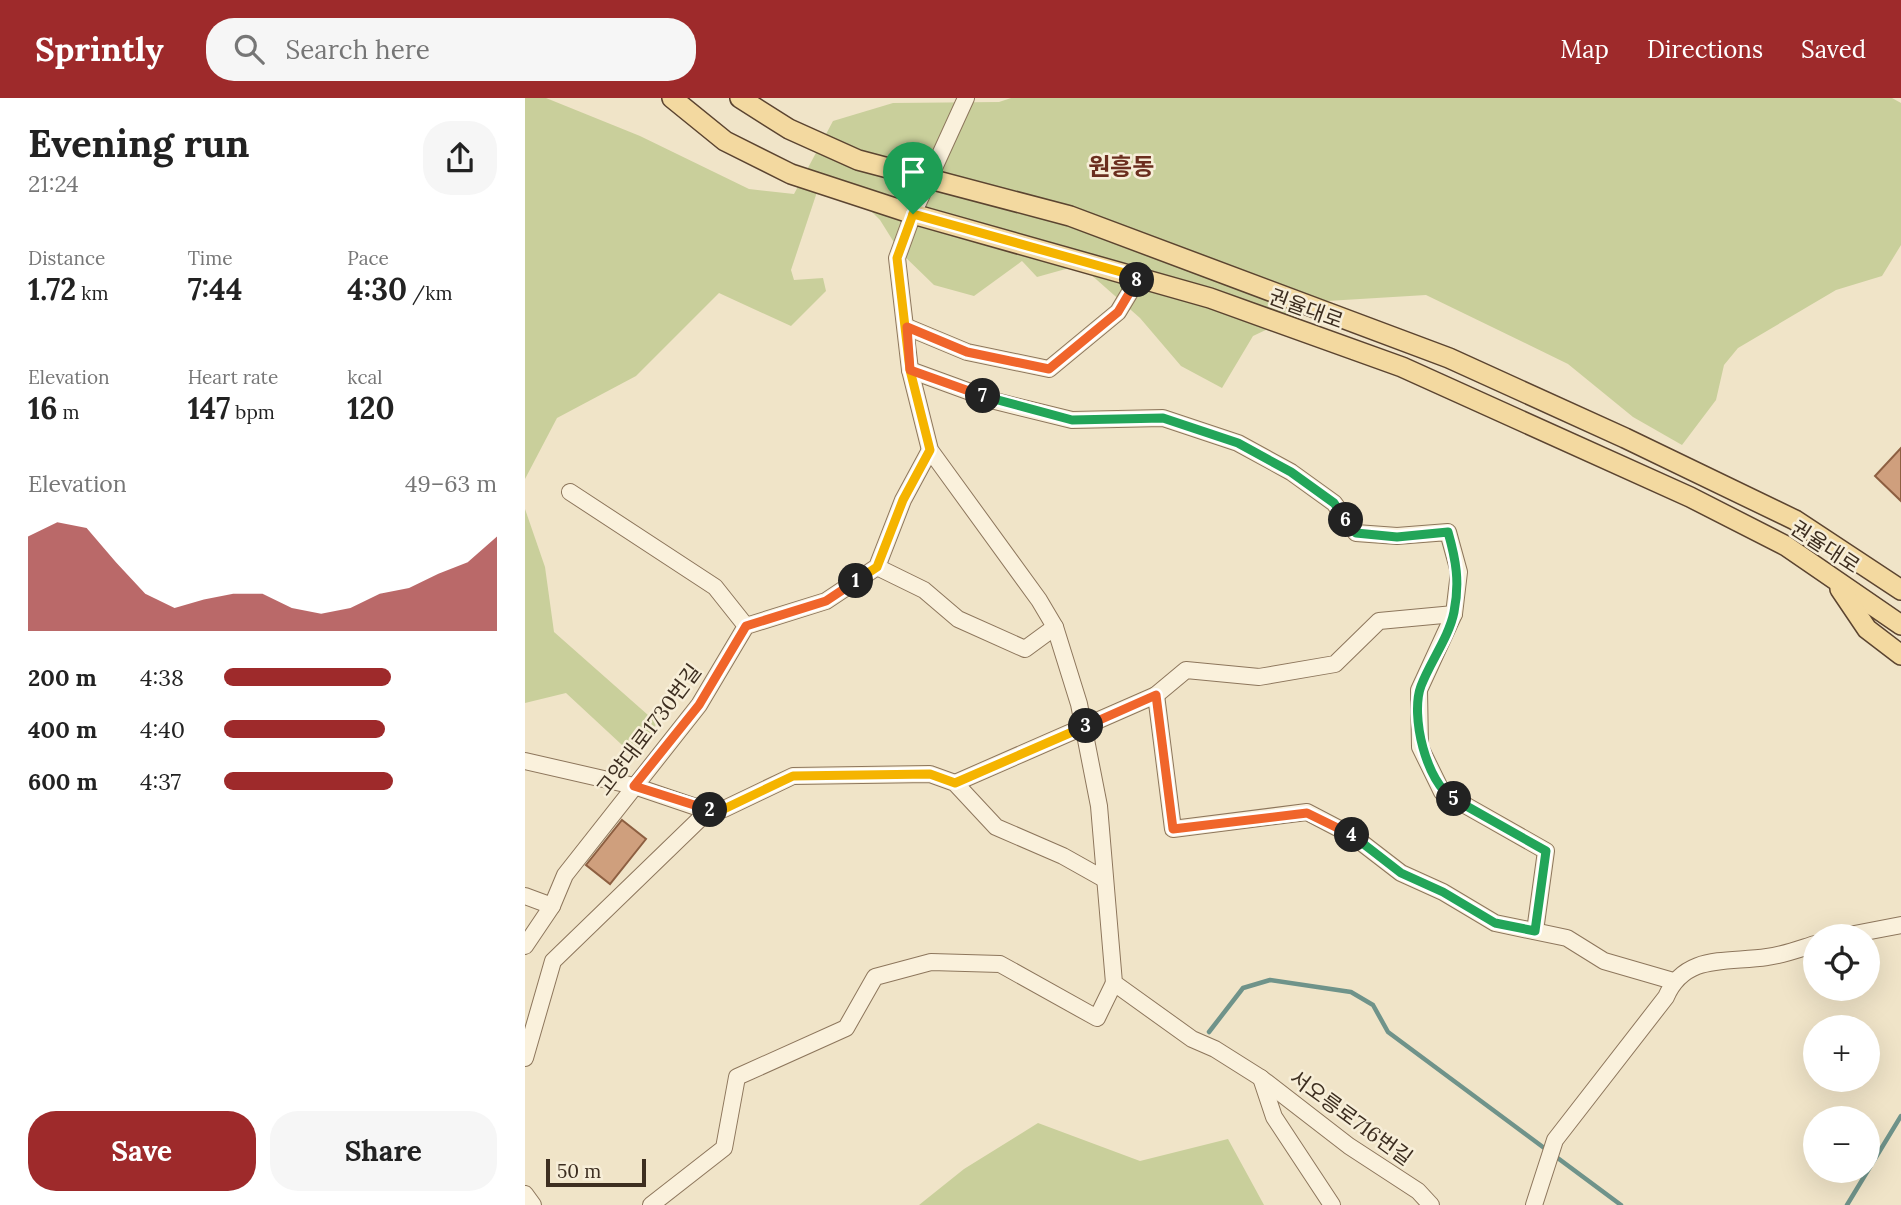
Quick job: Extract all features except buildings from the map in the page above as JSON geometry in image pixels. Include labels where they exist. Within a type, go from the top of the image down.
[{"type":"main road","name":"권율대로","points":[[672,98],[725,141],[791,174],[913,214],[1139,277],[1402,367],[1690,497],[1786,546],[1901,625]]},
{"type":"main road","name":"권율대로","points":[[740,98],[789,128],[858,160],[1070,216],[1449,358],[1625,438],[1795,520],[1901,590]]},
{"type":"main road","points":[[1834,579],[1867,629],[1901,655]]},
{"type":"street","points":[[650,1205],[724,1148],[737,1077],[846,1028],[875,977],[931,962],[1000,964],[1097,1018],[1114,983],[1100,806],[1084,727],[1055,627],[1039,600],[930,450],[910,370],[897,258],[913,214],[966,98]]},
{"type":"street","points":[[907,327],[967,352],[1049,369],[1118,312],[1139,277]]},
{"type":"street","points":[[910,370],[995,401],[1072,420],[1163,418],[1238,443],[1291,472],[1334,503],[1356,533],[1397,537],[1448,532],[1459,572],[1454,614],[1419,690],[1420,747],[1442,792],[1546,851],[1535,931]]},
{"type":"street","points":[[570,492],[715,587],[746,626],[826,601],[877,567],[903,500],[930,450]]},
{"type":"street","points":[[877,567],[924,590],[958,619],[1025,649],[1055,627]]},
{"type":"street","points":[[955,783],[1156,695],[1186,670],[1259,677],[1335,664],[1379,621],[1454,614]]},
{"type":"street","name":"고양대로1730번길","points":[[525,946],[552,906],[565,875],[699,705],[746,626]]},
{"type":"street","points":[[1156,695],[1173,829],[1307,813],[1353,836],[1401,873],[1443,892],[1495,923],[1567,938],[1604,961],[1673,981]]},
{"type":"street","points":[[525,761],[634,786],[708,811],[724,809],[793,776],[930,774],[955,783],[996,827],[1063,856],[1104,879]]},
{"type":"street","points":[[525,1058],[553,961],[708,811]]},
{"type":"street","points":[[525,896],[552,906]]},
{"type":"street","points":[[1880,929],[1901,925]]},
{"type":"street","points":[[1534,1205],[1550,1154],[1622,1050],[1666,997],[1673,981],[1705,961],[1768,957],[1803,947]]},
{"type":"street","points":[[1114,983],[1192,1039],[1215,1049],[1261,1078]]},
{"type":"street","name":"서오릉로716번길","points":[[1261,1078],[1274,1117],[1332,1205]]},
{"type":"street","name":"서오릉로716번길","points":[[1261,1078],[1349,1146],[1418,1191],[1431,1205]]},
{"type":"street","points":[[525,1194],[533,1205]]},
{"type":"green space","points":[[525,98],[546,98],[640,136],[749,189],[794,194],[833,121],[893,103],[999,102],[1011,98],[1892,98],[1901,103],[1901,245],[1882,276],[1836,290],[1738,348],[1724,365],[1716,400],[1682,445],[1633,417],[1568,364],[1426,295],[1327,301],[1253,336],[1222,388],[1181,366],[1140,318],[1080,265],[1037,277],[1022,261],[974,296],[934,285],[900,252],[880,220],[850,190],[817,192],[791,270],[794,280],[823,278],[826,291],[791,326],[719,293],[636,376],[557,418],[525,479]]},
{"type":"green space","points":[[525,509],[545,567],[554,632],[657,723],[635,757],[566,693],[525,703]]},
{"type":"green space","points":[[1038,1123],[1140,1161],[1228,1139],[1264,1205],[919,1205],[964,1169]]},
{"type":"waterway","points":[[1209,1032],[1243,988],[1270,980],[1351,992],[1373,1005],[1388,1032],[1621,1205]]},
{"type":"waterway","points":[[1847,1205],[1901,1116]]},
{"type":"district","name":"원흥동","points":[[1121,167]]},
{"type":"route","points":[[913,214],[897,258],[910,370],[930,450],[903,500],[877,567],[826,601],[746,626],[699,705],[634,786],[708,811],[724,809],[793,776],[930,774],[955,783],[1156,695],[1173,829],[1307,813],[1353,836],[1401,873],[1443,892],[1495,923],[1535,931],[1546,851],[1442,792],[1420,747],[1419,690],[1454,614],[1459,572],[1448,532],[1397,537],[1356,533],[1334,503],[1291,472],[1238,443],[1163,418],[1072,420],[995,401],[910,370],[907,327],[967,352],[1049,369],[1118,312],[1139,277],[913,214]]}]
